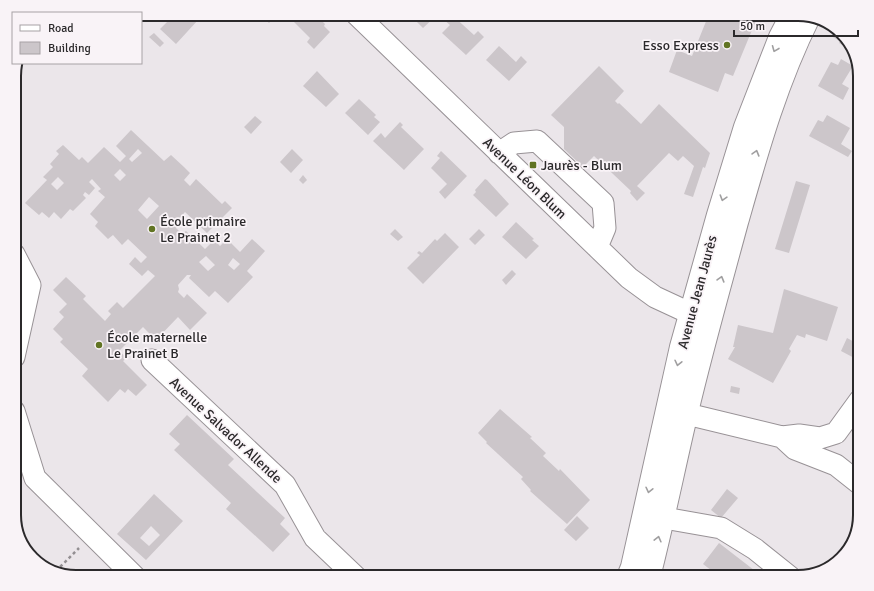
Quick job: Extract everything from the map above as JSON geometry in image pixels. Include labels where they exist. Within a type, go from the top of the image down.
[{"type":"main road","name":"Avenue Jean Jaurès","points":[[651,570],[687,414],[701,314],[745,127],[780,37],[788,21]]},
{"type":"main road","name":"Avenue Jean Jaurès","points":[[631,570],[681,347],[701,314],[762,134],[795,45],[807,21]]},
{"type":"street","name":"Avenue Léon Blum","points":[[363,21],[629,278],[655,297],[683,310],[701,314]]},
{"type":"street","points":[[499,153],[514,143],[537,141],[604,203],[605,228],[597,247]]},
{"type":"street","points":[[21,268],[30,285],[21,326]]},
{"type":"street","name":"Avenue Salvador Allende","points":[[152,360],[285,485],[315,538],[349,570]]},
{"type":"street","points":[[687,414],[782,437],[799,434],[820,438],[836,433],[853,410]]},
{"type":"street","points":[[21,433],[35,478],[128,570]]},
{"type":"street","points":[[782,437],[795,449],[836,465],[853,478]]},
{"type":"street","points":[[664,518],[721,528],[755,549],[781,570]]},
{"type":"path","points":[[59,567],[91,534]]},
{"type":"building","points":[[168,21],[197,21],[176,44],[160,29]]},
{"type":"building","points":[[322,21],[325,24],[324,26],[330,32],[314,49],[307,42],[310,38],[294,22]]},
{"type":"building","points":[[416,21],[430,21],[423,28]]},
{"type":"building","points":[[445,21],[459,21],[474,35],[478,31],[484,37],[466,55],[442,33],[450,25]]},
{"type":"building","points":[[706,21],[756,21],[733,76],[725,73],[718,92],[669,72],[677,50],[692,56]]},
{"type":"building","points":[[154,33],[164,43],[160,47],[149,37]]},
{"type":"building","points":[[833,34],[840,41],[831,36]]},
{"type":"building","points":[[499,46],[516,62],[521,56],[527,62],[509,81],[486,60]]},
{"type":"building","points":[[841,59],[852,65],[842,84],[849,88],[843,100],[818,86],[831,62],[838,65]]},
{"type":"building","points":[[599,66],[624,91],[615,101],[641,124],[659,104],[710,153],[705,168],[703,167],[693,197],[684,194],[694,166],[683,156],[678,161],[669,153],[637,186],[645,193],[637,201],[630,193],[631,191],[594,156],[583,167],[564,149],[564,127],[551,115]]},
{"type":"building","points":[[317,71],[339,94],[326,107],[303,86]]},
{"type":"building","points":[[359,99],[376,115],[374,117],[380,122],[368,135],[345,113]]},
{"type":"building","points":[[827,115],[850,128],[841,144],[852,151],[848,157],[809,136],[818,120],[823,122]]},
{"type":"building","points":[[255,116],[262,122],[251,134],[244,127]]},
{"type":"building","points":[[400,122],[403,125],[401,127],[424,149],[404,170],[373,141],[381,133],[385,138]]},
{"type":"building","points":[[131,130],[164,161],[171,155],[184,167],[190,173],[184,180],[190,186],[196,179],[222,204],[225,201],[232,208],[207,233],[185,212],[176,222],[176,228],[182,234],[186,231],[205,249],[214,240],[220,246],[227,239],[240,252],[252,239],[265,251],[247,271],[253,277],[228,303],[215,291],[209,297],[189,278],[191,275],[187,275],[178,285],[178,292],[184,298],[187,294],[207,313],[190,330],[178,317],[156,340],[143,327],[119,351],[127,358],[123,361],[147,385],[136,396],[128,389],[125,393],[120,389],[108,402],[82,376],[88,369],[60,342],[63,339],[53,329],[64,317],[59,312],[67,304],[53,290],[66,277],[86,296],[83,299],[105,321],[111,314],[108,311],[117,302],[123,308],[155,276],[148,270],[142,276],[129,264],[135,257],[141,263],[147,257],[128,239],[122,245],[113,235],[108,239],[95,226],[98,222],[90,214],[105,197],[98,191],[101,189],[92,179],[89,182],[95,188],[89,195],[85,192],[83,195],[86,198],[73,211],[70,209],[61,219],[54,212],[49,218],[42,212],[39,215],[25,203],[47,180],[43,177],[53,167],[50,164],[59,154],[56,151],[63,145],[79,160],[82,157],[88,163],[104,147],[120,162],[126,156],[116,146]],"holes":[[[138,149],[142,153],[132,162],[129,159]],[[120,169],[126,175],[120,181],[114,175]],[[58,177],[64,183],[57,190],[51,184]],[[149,197],[159,206],[147,219],[138,210]],[[206,256],[215,265],[208,271],[199,262]],[[233,258],[240,264],[234,270],[228,265]]]},
{"type":"building","points":[[292,149],[303,160],[291,173],[280,162]]},
{"type":"building","points":[[441,151],[467,176],[445,199],[439,192],[447,184],[431,168],[440,158],[437,156]]},
{"type":"building","points":[[303,175],[307,180],[303,184],[299,180]]},
{"type":"building","points":[[485,179],[509,204],[496,217],[473,195],[476,192],[475,190]]},
{"type":"building","points":[[796,181],[810,185],[789,253],[775,249]]},
{"type":"building","points":[[516,222],[534,239],[532,240],[539,246],[526,259],[502,237]]},
{"type":"building","points":[[395,229],[403,237],[398,241],[390,234]]},
{"type":"building","points":[[479,229],[485,235],[475,245],[469,239]]},
{"type":"building","points":[[445,233],[459,247],[423,284],[407,268],[420,255],[417,253],[419,251],[422,253],[435,239],[437,241]]},
{"type":"building","points":[[512,270],[516,274],[506,285],[502,280]]},
{"type":"building","points":[[784,289],[838,307],[827,341],[806,334],[805,338],[797,335],[789,349],[791,351],[773,383],[728,359],[735,347],[733,347],[738,325],[773,333]]},
{"type":"building","points":[[847,338],[853,341],[853,357],[841,351]]},
{"type":"building","points":[[731,386],[740,388],[739,394],[730,392]]},
{"type":"building","points":[[500,409],[532,437],[530,438],[546,453],[543,456],[559,471],[560,469],[590,500],[567,524],[530,491],[531,490],[521,479],[523,477],[486,443],[487,442],[478,433]]},
{"type":"building","points":[[187,415],[234,459],[228,465],[285,518],[280,524],[290,534],[273,552],[226,509],[231,503],[174,450],[180,444],[169,434]]},
{"type":"building","points":[[727,489],[738,498],[721,518],[711,510]]},
{"type":"building","points":[[154,494],[183,521],[146,560],[117,534]],"holes":[[[151,526],[160,535],[149,546],[140,538]]]},
{"type":"building","points":[[577,516],[589,528],[576,541],[564,530]]},
{"type":"building","points":[[719,543],[754,570],[711,570],[703,564]]},
{"type":"place","name":"Esso Express","points":[[727,45]]},
{"type":"place","name":"Jaurès - Blum","points":[[533,165]]},
{"type":"place","name":"École primaire Le Prainet 2","points":[[152,229]]},
{"type":"place","name":"École maternelle Le Prainet B","points":[[99,345]]}]
